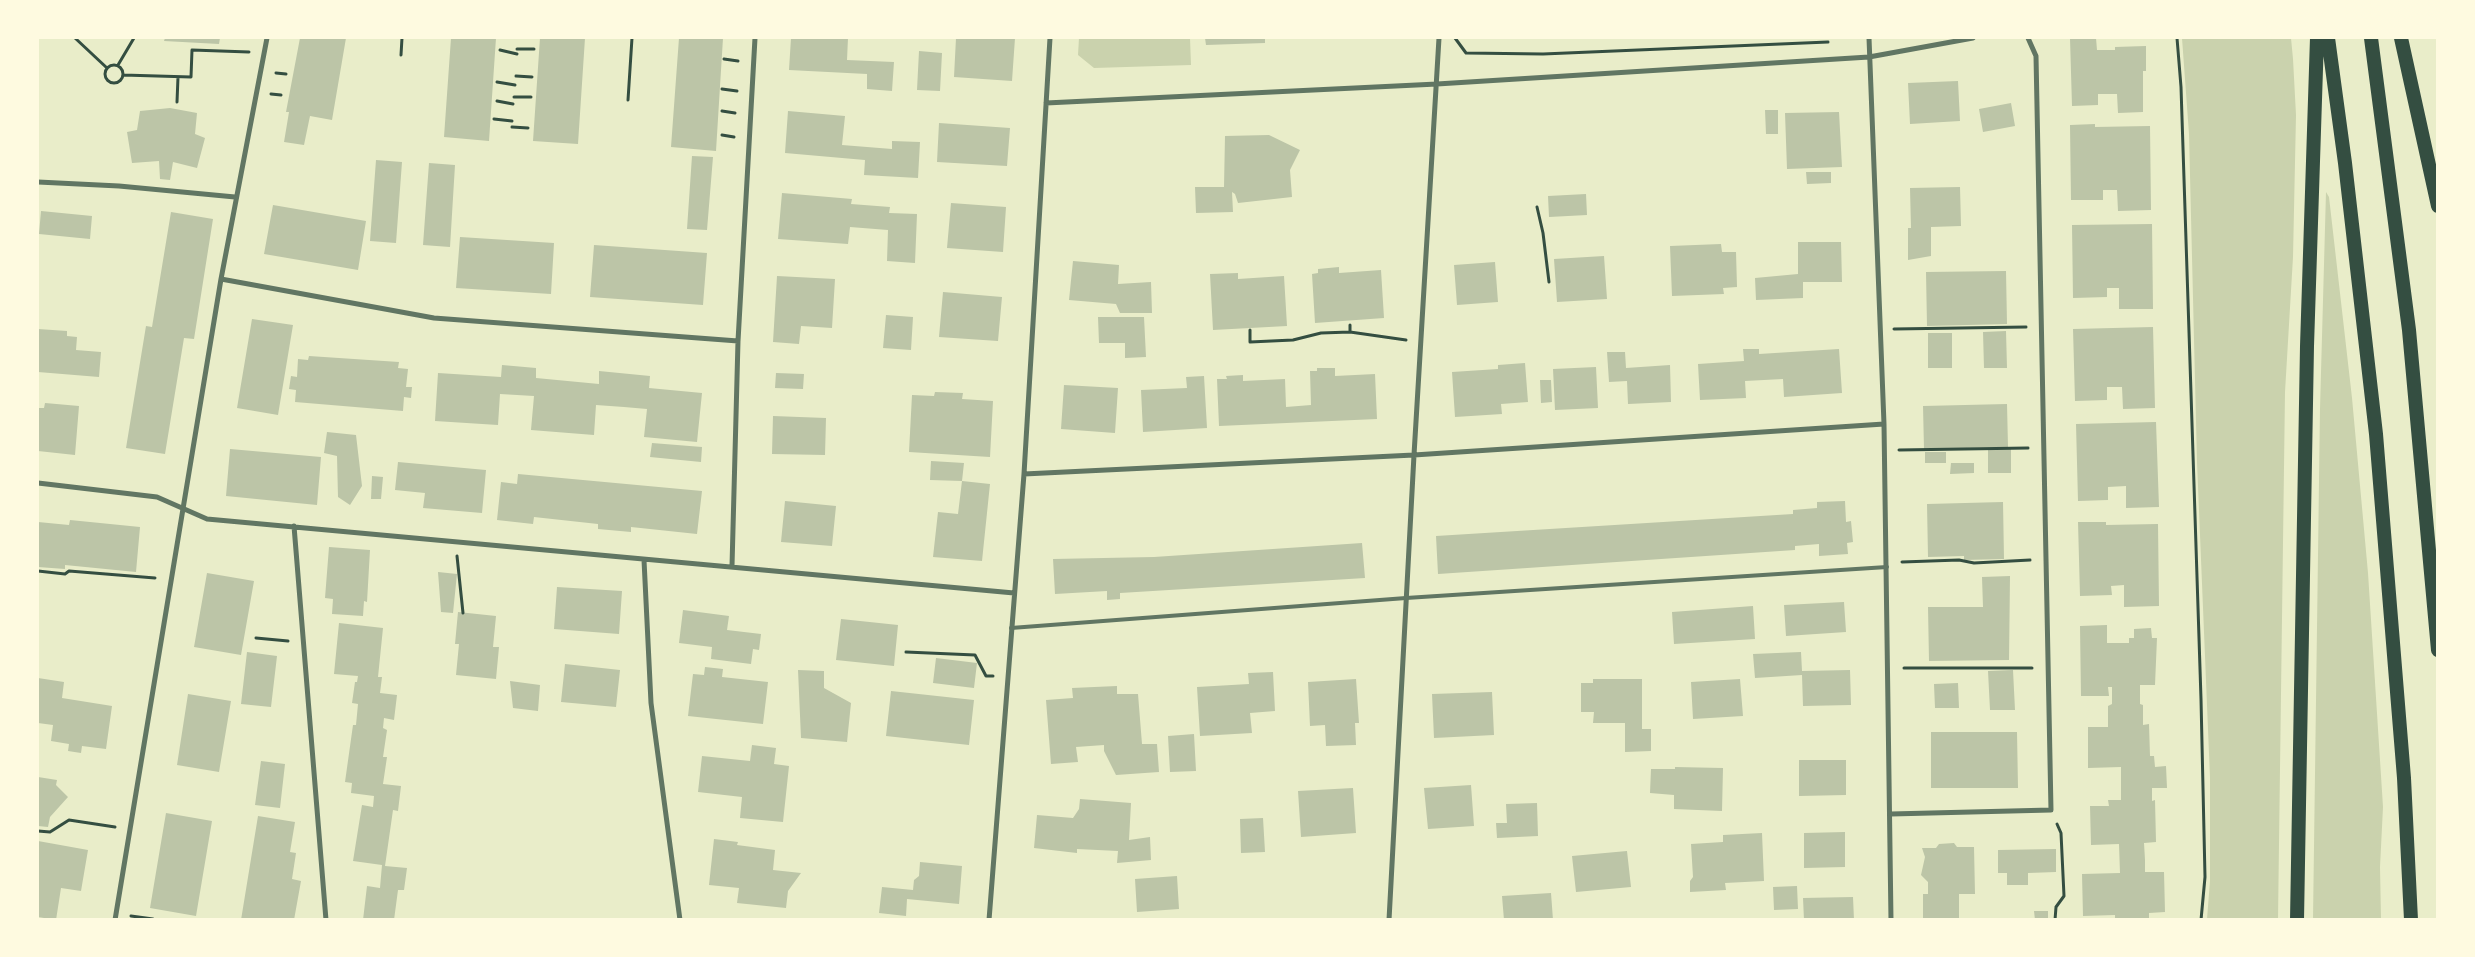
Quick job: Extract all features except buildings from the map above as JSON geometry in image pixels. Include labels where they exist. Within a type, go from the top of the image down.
[{"type":"highway","points":[[2297,920],[2306,346],[2317,38]]},
{"type":"highway","points":[[2328,38],[2346,172],[2377,444],[2404,778],[2411,920]]},
{"type":"highway","points":[[2372,38],[2409,330],[2438,650]]},
{"type":"highway","points":[[2401,38],[2438,206]]},
{"type":"street","points":[[115,917],[184,509],[220,279],[267,38]]},
{"type":"street","points":[[732,566],[738,341],[755,38]]},
{"type":"street","points":[[988,920],[1024,474],[1050,38]]},
{"type":"street","points":[[1389,920],[1439,38]]},
{"type":"street","points":[[1869,38],[1884,424],[1891,920]]},
{"type":"street","points":[[1046,103],[1437,84],[1869,57],[1972,38]]},
{"type":"street","points":[[1891,814],[2051,810],[2036,56],[2028,38]]},
{"type":"street","points":[[38,182],[119,186],[235,197]]},
{"type":"street","points":[[220,279],[434,318],[738,341]]},
{"type":"street","points":[[1024,474],[1414,455],[1884,424]]},
{"type":"street","points":[[38,483],[158,497],[207,519],[1014,593]]},
{"type":"street","points":[[294,526],[326,920]]},
{"type":"street","points":[[644,560],[651,703],[680,920]]},
{"type":"lane","points":[[1011,628],[1886,564]]},
{"type":"path","points":[[75,38],[107,68]]},
{"type":"path","points":[[118,65],[134,38]]},
{"type":"path","points":[[401,55],[402,38]]},
{"type":"path","points":[[628,100],[632,38]]},
{"type":"path","points":[[1455,38],[1466,53],[1543,54],[1812,41],[1835,42]]},
{"type":"path","points":[[2177,38],[2182,107],[2200,689],[2205,877],[2201,920]]},
{"type":"path","points":[[517,49],[534,49]]},
{"type":"path","points":[[123,75],[191,77],[192,50],[264,52]]},
{"type":"path","points":[[500,50],[517,54]]},
{"type":"path","points":[[118,65],[112,65],[107,68],[105,73],[108,81],[117,82],[123,75]]},
{"type":"path","points":[[118,65],[123,75]]},
{"type":"path","points":[[516,76],[532,77]]},
{"type":"path","points":[[177,102],[178,77]]},
{"type":"path","points":[[497,82],[515,85]]},
{"type":"path","points":[[514,97],[531,97]]},
{"type":"path","points":[[497,100],[514,104]]},
{"type":"path","points":[[494,119],[512,121]]},
{"type":"path","points":[[512,127],[528,128]]},
{"type":"path","points":[[1537,206],[1543,233],[1549,282]]},
{"type":"path","points":[[1350,325],[1350,332]]},
{"type":"path","points":[[1880,330],[2041,327]]},
{"type":"path","points":[[1250,330],[1250,342],[1293,340],[1321,333],[1350,332],[1396,337],[1421,344]]},
{"type":"path","points":[[1884,450],[2044,447]]},
{"type":"path","points":[[456,542],[463,613]]},
{"type":"path","points":[[1886,564],[1959,560],[1974,564],[2046,560]]},
{"type":"path","points":[[38,572],[65,574],[69,571],[172,580]]},
{"type":"path","points":[[256,638],[303,642]]},
{"type":"path","points":[[906,652],[975,655],[986,676],[1007,678]]},
{"type":"path","points":[[1888,668],[2048,668]]},
{"type":"path","points":[[2051,810],[2061,833],[2064,896],[2056,907],[2056,920]]},
{"type":"path","points":[[38,831],[50,832],[69,820],[130,829]]},
{"type":"path","points":[[115,917],[153,919]]},
{"type":"green space","points":[[1079,38],[1190,38],[1191,65],[1094,68],[1078,55]]},
{"type":"green space","points":[[2182,38],[2291,38],[2296,115],[2293,257],[2285,392],[2278,919],[2207,919],[2210,881],[2210,778],[2197,462],[2189,134]]},
{"type":"green space","points":[[2326,192],[2329,197],[2352,398],[2368,573],[2383,807],[2380,867],[2381,919],[2313,919],[2320,409]]}]
